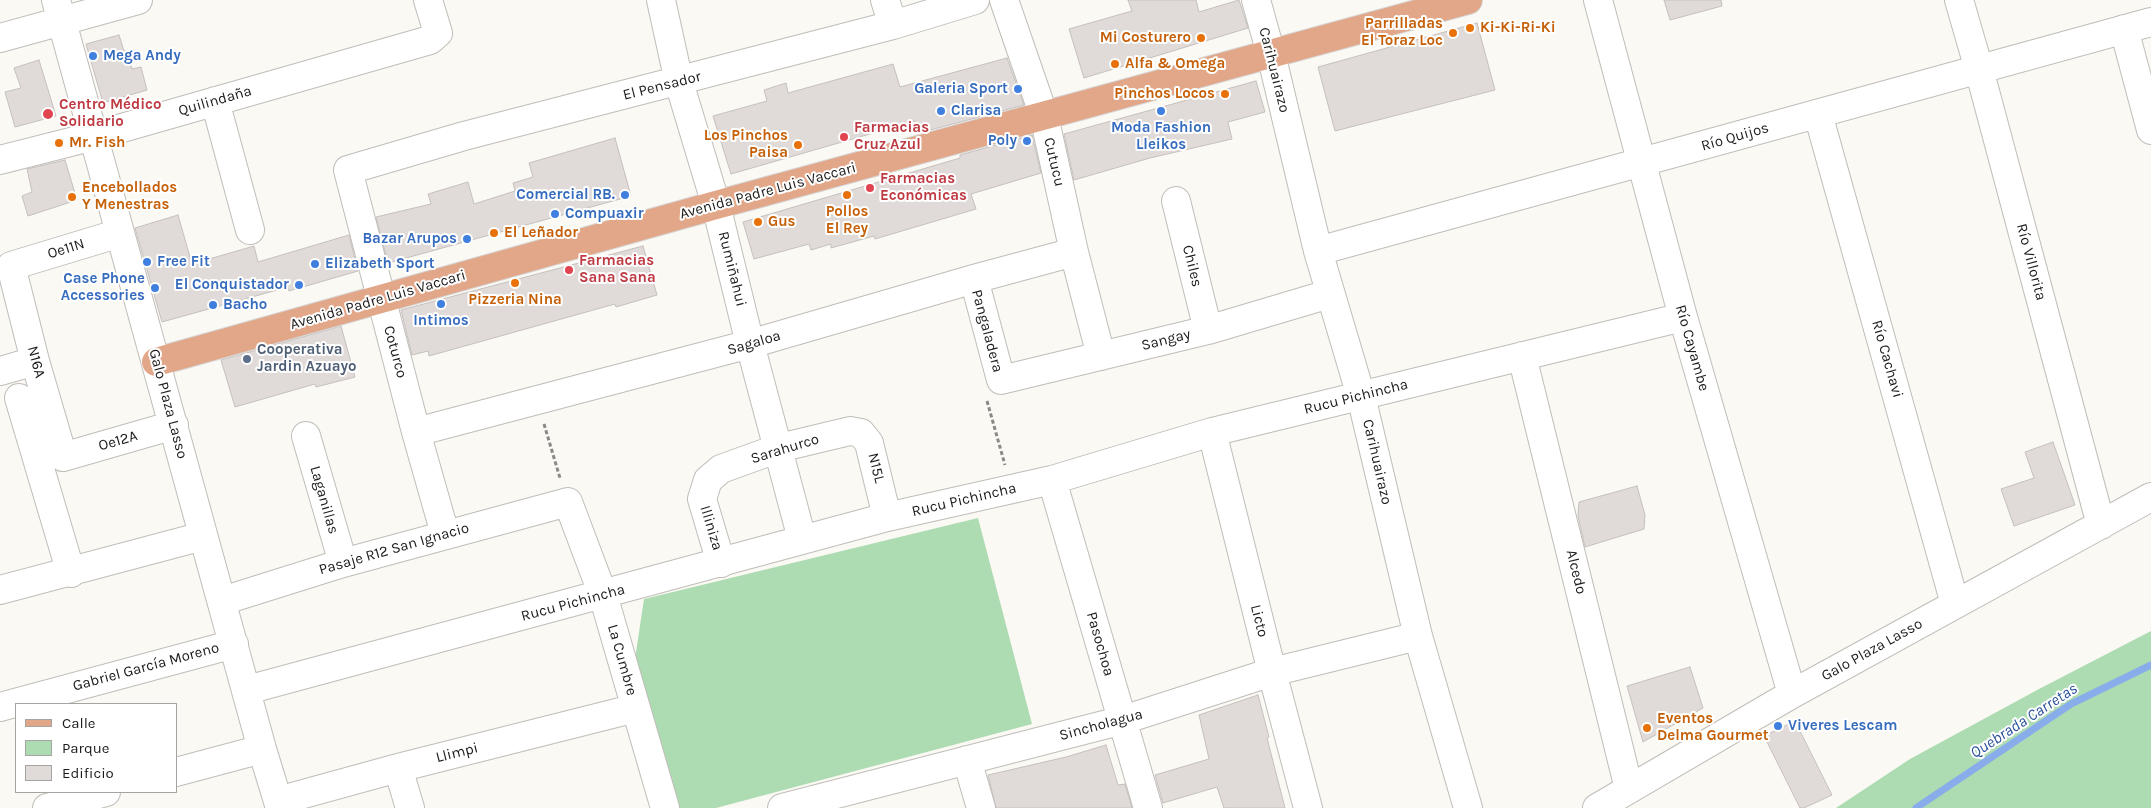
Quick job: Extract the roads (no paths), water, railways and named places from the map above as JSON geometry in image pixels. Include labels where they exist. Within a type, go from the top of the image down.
[{"type":"main road","name":"Avenida Padre Luis Vaccari","points":[[156,362],[716,205],[1468,0]]},
{"type":"street","points":[[0,38],[59,11],[138,0]]},
{"type":"street","name":"Quilindaña","points":[[0,160],[94,136],[430,40],[438,33],[428,0]]},
{"type":"street","name":"Rumiñahui","points":[[661,0],[679,82],[716,205],[750,344],[802,539]]},
{"type":"street","name":"El Pensador","points":[[348,170],[464,136],[679,82],[889,12],[975,0]]},
{"type":"street","name":"Cutucu","points":[[1004,0],[1033,90],[1044,116],[1101,356]]},
{"type":"street","name":"Carihuairazo","points":[[1256,0],[1271,54],[1329,294],[1361,396],[1418,636],[1468,808]]},
{"type":"street","name":"Río Cayambe","points":[[1598,0],[1683,316],[1792,694]]},
{"type":"street","name":"Río Villorita","points":[[1959,0],[2101,525]]},
{"type":"street","name":"Galo Plaza Lasso","points":[[59,11],[262,749],[279,804]]},
{"type":"street","name":"Río Quijos","points":[[1318,252],[2151,22]]},
{"type":"street","points":[[2124,29],[2151,130]]},
{"type":"street","points":[[215,101],[250,230]]},
{"type":"street","name":"Río Cachavi","points":[[1818,114],[1955,604]]},
{"type":"street","name":"Coturco","points":[[348,170],[416,432],[445,534]]},
{"type":"street","name":"Chiles","points":[[1176,201],[1208,330]]},
{"type":"street","name":"Oe11N","points":[[11,266],[120,233]]},
{"type":"street","name":"Sagaloa","points":[[416,432],[750,344],[974,279],[1073,244]]},
{"type":"street","name":"N16A","points":[[11,266],[35,361],[63,457]]},
{"type":"street","name":"Pangaladera","points":[[974,279],[1001,380]]},
{"type":"street","name":"Sangay","points":[[1001,380],[1208,330],[1329,294]]},
{"type":"street","name":"Rucu Pichincha","points":[[247,690],[721,563],[802,539],[887,517],[1052,480],[1212,432],[1683,316]]},
{"type":"street","name":"Alcedo","points":[[1522,356],[1629,789]]},
{"type":"street","points":[[0,371],[35,361]]},
{"type":"street","points":[[19,398],[71,573]]},
{"type":"street","name":"Oe12A","points":[[63,457],[174,424]]},
{"type":"street","name":"Sarahurco","points":[[721,470],[779,448],[850,430]]},
{"type":"street","name":"N15L","points":[[850,430],[861,433],[869,443],[887,517]]},
{"type":"street","name":"Licto","points":[[1212,432],[1308,808]]},
{"type":"street","name":"Laganillas","points":[[306,436],[343,563]]},
{"type":"street","name":"Illiniza","points":[[721,470],[708,480],[702,499],[721,563]]},
{"type":"street","name":"Pasochoa","points":[[1052,480],[1148,808]]},
{"type":"street","name":"Galo Plaza Lasso","points":[[1597,808],[1792,694],[2151,497]]},
{"type":"street","name":"Pasaje R12 San Ignacio","points":[[222,601],[343,563],[568,502]]},
{"type":"street","name":"La Cumbre","points":[[568,502],[603,595],[665,808]]},
{"type":"street","points":[[0,590],[71,573],[203,536]]},
{"type":"street","name":"Sincholagua","points":[[782,808],[817,803],[967,760],[1123,720],[1272,672],[1418,636]]},
{"type":"street","name":"Gabriel García Moreno","points":[[0,707],[234,644]]},
{"type":"street","name":"Llimpi","points":[[279,804],[398,768],[636,708]]},
{"type":"street","points":[[178,771],[262,749]]},
{"type":"street","points":[[967,760],[981,808]]},
{"type":"street","points":[[398,768],[410,808]]},
{"type":"street","points":[[46,808],[102,793]]},
{"type":"waterway","name":"Quebrada Carretas","points":[[1916,808],[2071,704],[2151,665]]},
{"type":"place","name":"Ki-Ki-Ri-Ki","points":[[1470,28]]},
{"type":"place","name":"Parrilladas El Toraz Loc","points":[[1453,33]]},
{"type":"place","name":"Mi Costurero","points":[[1201,38]]},
{"type":"place","name":"Mega Andy","points":[[93,56]]},
{"type":"place","name":"Alfa & Omega","points":[[1115,64]]},
{"type":"place","name":"Galeria Sport","points":[[1018,89]]},
{"type":"place","name":"Pinchos Locos","points":[[1225,94]]},
{"type":"place","name":"Clarisa","points":[[941,111]]},
{"type":"place","name":"Moda Fashion Lleikos","points":[[1161,111]]},
{"type":"place","name":"Centro Médico Solidario","points":[[48,114]]},
{"type":"place","name":"Farmacias Cruz Azul","points":[[844,137]]},
{"type":"place","name":"Poly","points":[[1027,141]]},
{"type":"place","name":"Mr. Fish","points":[[59,143]]},
{"type":"place","name":"Los Pinchos Paisa","points":[[798,145]]},
{"type":"place","name":"Farmacias Económicas","points":[[870,188]]},
{"type":"place","name":"Comercial RB.","points":[[625,195]]},
{"type":"place","name":"Pollos El Rey","points":[[847,195]]},
{"type":"place","name":"Encebollados Y Menestras","points":[[72,197]]},
{"type":"place","name":"Compuaxir","points":[[555,214]]},
{"type":"place","name":"Gus","points":[[758,222]]},
{"type":"place","name":"El Leñador","points":[[494,233]]},
{"type":"place","name":"Bazar Arupos","points":[[467,239]]},
{"type":"place","name":"Free Fit","points":[[147,262]]},
{"type":"place","name":"Elizabeth Sport","points":[[315,264]]},
{"type":"place","name":"Farmacias Sana Sana","points":[[569,270]]},
{"type":"place","name":"Pizzeria Nina","points":[[515,283]]},
{"type":"place","name":"El Conquistador","points":[[299,285]]},
{"type":"place","name":"Case Phone Accessories","points":[[155,288]]},
{"type":"place","name":"Intimos","points":[[441,304]]},
{"type":"place","name":"Bacho","points":[[213,305]]},
{"type":"place","name":"Cooperativa Jardin Azuayo","points":[[247,359]]},
{"type":"place","name":"Viveres Lescam","points":[[1778,726]]},
{"type":"place","name":"Eventos Delma Gourmet","points":[[1647,728]]}]
